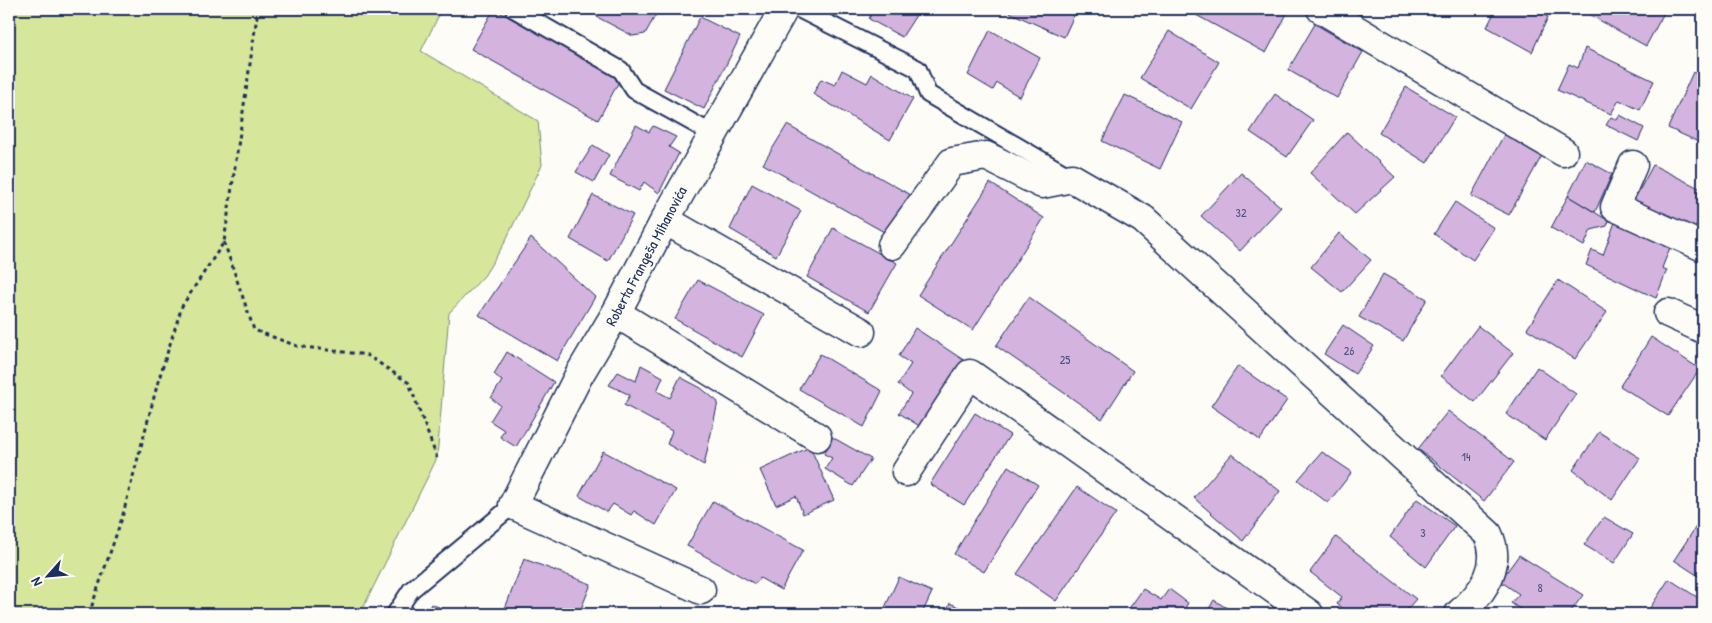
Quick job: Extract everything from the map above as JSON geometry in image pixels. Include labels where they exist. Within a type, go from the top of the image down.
[{"type":"street","name":"Roberta Frangeša Mihanovića","points":[[513,505],[579,375],[616,313],[712,134],[784,9]]},
{"type":"street","points":[[1321,9],[1564,152]]},
{"type":"street","points":[[892,245],[952,162],[986,156],[1042,184],[1072,178],[1143,219],[1488,534],[1494,546],[1495,557],[1476,610]]},
{"type":"street","points":[[1633,166],[1615,207],[1703,247]]},
{"type":"street","points":[[665,220],[861,332]]},
{"type":"street","points":[[616,313],[817,437]]},
{"type":"street","points":[[1668,313],[1703,328]]},
{"type":"street","points":[[906,472],[970,374],[1309,614]]},
{"type":"street","points":[[513,505],[701,590]]},
{"type":"lane","points":[[514,9],[622,70],[634,90],[712,134]]},
{"type":"lane","points":[[799,9],[918,69],[928,94],[1072,178]]},
{"type":"lane","points":[[395,614],[411,590],[513,505]]},
{"type":"path","points":[[89,614],[122,518],[158,382],[182,306],[224,242],[258,9]]},
{"type":"path","points":[[224,242],[254,330],[298,346],[367,355],[409,383],[437,458]]},
{"type":"green space","points":[[9,9],[442,9],[421,51],[538,121],[542,165],[504,244],[484,276],[449,313],[437,458],[360,614],[9,614]]},
{"type":"building","points":[[494,9],[621,78],[598,120],[471,49]]},
{"type":"building","points":[[590,9],[659,9],[645,34],[633,36],[597,17],[597,12]]},
{"type":"building","points":[[873,9],[920,9],[902,37],[869,19]]},
{"type":"building","points":[[1002,9],[1077,9],[1064,37]]},
{"type":"building","points":[[1185,9],[1287,9],[1289,10],[1266,53]]},
{"type":"building","points":[[1496,9],[1532,9],[1548,17],[1532,52],[1487,27]]},
{"type":"building","points":[[1593,9],[1666,9],[1646,46],[1590,15]]},
{"type":"building","points":[[700,17],[740,37],[704,109],[664,89]]},
{"type":"building","points":[[1315,24],[1363,52],[1337,98],[1288,70]]},
{"type":"building","points":[[990,30],[1040,58],[1020,97],[997,83],[993,90],[968,75]]},
{"type":"building","points":[[1169,31],[1219,62],[1191,109],[1140,78]]},
{"type":"building","points":[[1585,48],[1654,81],[1640,110],[1619,100],[1611,114],[1557,90],[1569,64],[1578,68]]},
{"type":"building","points":[[842,70],[867,83],[872,74],[913,99],[890,140],[813,94],[821,79],[835,85]]},
{"type":"building","points":[[1693,72],[1703,77],[1703,144],[1668,128]]},
{"type":"building","points":[[1406,87],[1455,117],[1427,163],[1379,133]]},
{"type":"building","points":[[1275,94],[1313,120],[1287,157],[1250,132]]},
{"type":"building","points":[[1125,95],[1182,122],[1160,169],[1102,141]]},
{"type":"building","points":[[1620,115],[1644,128],[1638,141],[1606,125],[1611,117],[1617,120]]},
{"type":"building","points":[[636,125],[649,132],[653,126],[676,137],[669,147],[679,153],[659,193],[644,182],[639,191],[610,176]]},
{"type":"building","points":[[787,125],[916,198],[893,237],[763,164]]},
{"type":"building","points":[[1506,131],[1544,152],[1509,215],[1471,196]]},
{"type":"building","points":[[1347,132],[1395,177],[1355,214],[1310,173]]},
{"type":"building","points":[[593,145],[609,155],[594,182],[576,172]]},
{"type":"building","points":[[1586,160],[1612,174],[1595,212],[1568,196]]},
{"type":"building","points":[[1653,165],[1703,190],[1703,211],[1692,234],[1632,204]]},
{"type":"building","points":[[1241,173],[1281,207],[1240,251],[1201,216]]},
{"type":"building","points":[[990,183],[1044,218],[973,330],[918,295]]},
{"type":"building","points":[[752,184],[801,211],[776,256],[730,229]]},
{"type":"building","points":[[593,195],[633,215],[608,261],[570,239]]},
{"type":"building","points":[[1568,196],[1609,221],[1607,226],[1591,230],[1584,246],[1551,228]]},
{"type":"building","points":[[1455,202],[1494,228],[1473,260],[1434,234]]},
{"type":"building","points":[[1615,222],[1671,245],[1662,268],[1667,270],[1656,298],[1586,265],[1592,250],[1603,255]]},
{"type":"building","points":[[833,228],[897,263],[869,312],[807,277]]},
{"type":"building","points":[[1339,233],[1371,260],[1342,292],[1311,267]]},
{"type":"building","points":[[531,238],[595,297],[557,361],[479,315]]},
{"type":"building","points":[[1383,274],[1427,299],[1403,341],[1359,317]]},
{"type":"building","points":[[698,280],[764,315],[742,357],[675,319]]},
{"type":"building","points":[[1558,280],[1607,312],[1575,359],[1527,329]]},
{"type":"building","points":[[1029,297],[1133,371],[1102,419],[996,346]]},
{"type":"building","points":[[1343,325],[1374,346],[1355,374],[1324,354]]},
{"type":"building","points":[[1478,326],[1513,353],[1475,402],[1441,376]]},
{"type":"building","points":[[915,328],[968,363],[924,429],[899,413],[911,394],[898,384],[911,364],[899,356]]},
{"type":"building","points":[[1651,337],[1700,369],[1668,416],[1620,386]]},
{"type":"building","points":[[507,352],[554,382],[516,447],[500,437],[504,430],[490,421],[500,405],[491,398],[502,381],[494,374]]},
{"type":"building","points":[[820,354],[882,391],[864,427],[799,389]]},
{"type":"building","points":[[641,365],[663,377],[657,391],[670,398],[680,377],[701,388],[718,402],[704,465],[667,444],[672,431],[624,405],[630,395],[609,385],[618,372],[636,381]]},
{"type":"building","points":[[1238,366],[1287,400],[1260,440],[1211,406]]},
{"type":"building","points":[[1537,367],[1576,394],[1545,440],[1506,414]]},
{"type":"building","points":[[1448,411],[1514,462],[1484,501],[1418,449]]},
{"type":"building","points":[[975,413],[1010,435],[964,505],[930,484]]},
{"type":"building","points":[[1599,432],[1640,458],[1612,500],[1573,470]]},
{"type":"building","points":[[832,437],[871,459],[853,486],[825,469],[832,458],[824,454]]},
{"type":"building","points":[[810,447],[834,500],[803,514],[796,496],[776,505],[760,470]]},
{"type":"building","points":[[603,451],[676,490],[656,525],[634,511],[631,515],[613,504],[607,512],[579,496]]},
{"type":"building","points":[[1322,452],[1352,472],[1328,503],[1298,480]]},
{"type":"building","points":[[1232,454],[1280,491],[1243,541],[1194,498]]},
{"type":"building","points":[[1008,466],[1038,485],[984,572],[954,554]]},
{"type":"building","points":[[1077,487],[1116,513],[1056,601],[1017,574]]},
{"type":"building","points":[[1417,499],[1455,526],[1426,567],[1390,537]]},
{"type":"building","points":[[713,501],[803,550],[781,590],[760,578],[755,584],[687,546]]},
{"type":"building","points":[[1703,516],[1703,579],[1674,560]]},
{"type":"building","points":[[1604,517],[1633,534],[1614,563],[1584,545]]},
{"type":"building","points":[[1336,537],[1416,599],[1403,614],[1351,614],[1337,604],[1342,597],[1310,572]]},
{"type":"building","points":[[1519,555],[1583,595],[1569,614],[1527,614],[1511,603],[1519,594],[1500,581]]},
{"type":"building","points":[[524,559],[591,584],[579,614],[512,614],[504,611]]},
{"type":"building","points":[[899,577],[932,592],[922,614],[882,614]]},
{"type":"building","points":[[1669,579],[1703,601],[1703,614],[1646,614]]},
{"type":"building","points":[[1143,589],[1161,600],[1169,589],[1188,603],[1181,614],[1125,614]]},
{"type":"building","points":[[1214,600],[1236,614],[1206,614]]},
{"type":"building","points":[[950,603],[973,614],[945,614]]},
{"type":"building","points":[[431,604],[456,614],[426,614]]}]
